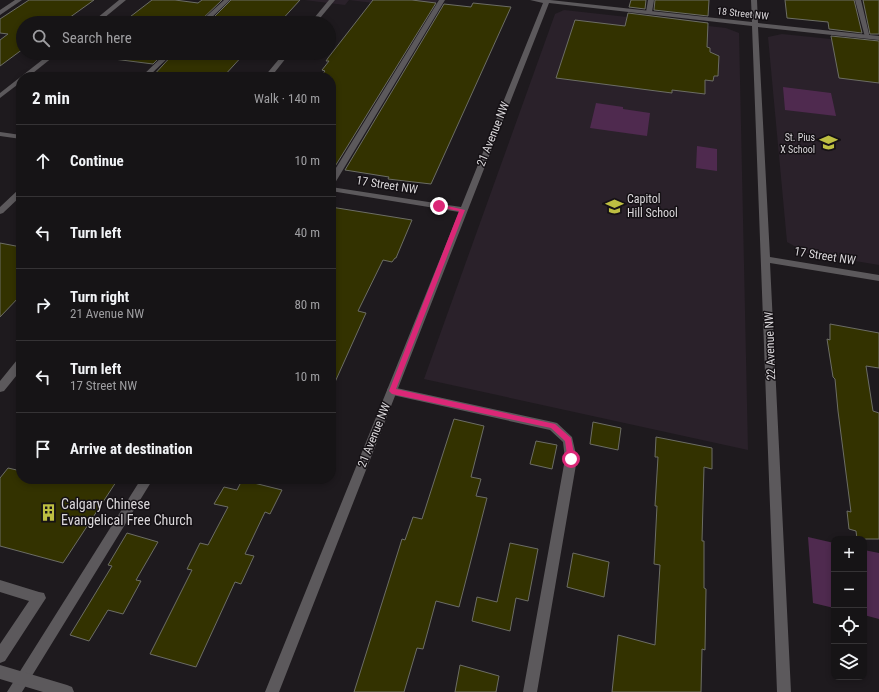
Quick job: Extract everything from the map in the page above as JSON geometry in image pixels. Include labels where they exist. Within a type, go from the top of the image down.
[{"type":"street","points":[[0,12],[19,0]]},
{"type":"street","points":[[103,16],[123,0]]},
{"type":"street","points":[[210,16],[227,0]]},
{"type":"street","points":[[319,16],[332,0]]},
{"type":"street","points":[[336,175],[442,0]]},
{"type":"street","name":"18 Street NW","points":[[533,0],[879,38]]},
{"type":"street","points":[[649,12],[651,0]]},
{"type":"street","name":"22 Avenue NW","points":[[754,0],[784,692]]},
{"type":"street","points":[[858,0],[868,37]]},
{"type":"street","name":"21 Avenue NW","points":[[272,692],[546,1]]},
{"type":"street","points":[[30,72],[46,60]]},
{"type":"street","points":[[149,72],[162,60]]},
{"type":"street","points":[[271,72],[281,60]]},
{"type":"street","points":[[0,96],[16,83]]},
{"type":"street","points":[[0,134],[16,136]]},
{"type":"street","name":"17 Street NW","points":[[336,190],[463,210]]},
{"type":"street","points":[[0,211],[16,197]]},
{"type":"street","name":"17 Street NW","points":[[766,259],[879,278]]},
{"type":"street","points":[[0,388],[16,369]]},
{"type":"street","points":[[392,391],[553,426],[568,440],[571,459],[530,692]]},
{"type":"street","points":[[14,692],[144,484]]},
{"type":"street","points":[[0,586],[39,598],[0,656]]},
{"type":"street","points":[[0,672],[67,692]]},
{"type":"shaded area","points":[[304,0],[349,0],[345,5]]},
{"type":"shaded area","points":[[349,0],[438,0],[431,10]]},
{"type":"shaded area","name":"Capitol Hill School","points":[[564,10],[726,28],[739,33],[748,450],[424,379],[555,14]]},
{"type":"shaded area","name":"St. Pius X School","points":[[782,34],[879,44],[879,265],[807,253],[787,242],[768,37]]},
{"type":"shaded area","points":[[783,87],[831,93],[836,116],[785,110]]},
{"type":"shaded area","points":[[596,103],[650,113],[647,136],[590,128]]},
{"type":"shaded area","points":[[697,146],[717,149],[717,171],[696,168]]},
{"type":"shaded area","points":[[808,537],[831,542],[831,607],[813,603]]},
{"type":"shaded area","points":[[867,551],[879,553],[879,619],[867,616]]},
{"type":"building","points":[[29,0],[94,0],[72,16],[16,16],[16,54],[0,66],[0,40],[8,34],[0,33],[0,19]]},
{"type":"building","points":[[152,0],[175,0],[198,3],[202,0],[222,0],[205,16],[131,16]]},
{"type":"building","points":[[231,0],[300,0],[285,16],[215,16]]},
{"type":"building","points":[[373,0],[412,0],[436,3],[336,165],[336,72],[324,72],[325,71],[322,70],[329,61],[326,61],[327,60],[336,60],[336,48]]},
{"type":"building","points":[[631,0],[646,0],[645,9],[629,7]]},
{"type":"building","points":[[655,0],[709,0],[708,16],[654,10]]},
{"type":"building","points":[[785,0],[854,0],[862,33],[829,29],[828,22],[787,18]]},
{"type":"building","points":[[863,0],[879,0],[879,34],[870,34]]},
{"type":"building","points":[[473,3],[511,7],[431,184],[388,179],[389,177],[345,170],[444,4],[471,7]]},
{"type":"building","points":[[628,13],[708,23],[707,47],[710,48],[710,52],[719,56],[718,76],[714,76],[713,81],[705,80],[705,94],[672,90],[672,93],[556,78],[575,20],[625,26]]},
{"type":"building","points":[[831,36],[879,41],[879,83],[839,78]]},
{"type":"building","points":[[122,60],[157,60],[153,64]]},
{"type":"building","points":[[168,60],[239,60],[228,72],[157,72]]},
{"type":"building","points":[[336,208],[412,220],[396,258],[392,262],[383,260],[358,311],[366,313],[336,380]]},
{"type":"building","points":[[0,243],[16,246],[16,300],[0,317]]},
{"type":"building","points":[[830,324],[879,333],[879,368],[866,366],[873,411],[879,413],[879,539],[867,539],[867,536],[857,536],[856,531],[849,529],[847,511],[851,512],[835,379],[833,377],[827,339],[830,340]]},
{"type":"building","points":[[454,419],[484,426],[471,477],[481,479],[476,496],[487,498],[459,607],[436,601],[423,649],[417,648],[404,692],[354,692],[402,539],[405,540],[413,517],[422,519]]},
{"type":"building","points":[[593,422],[621,428],[618,450],[590,444]]},
{"type":"building","points":[[656,437],[712,448],[712,469],[704,467],[702,541],[704,541],[704,588],[706,589],[705,650],[702,649],[701,692],[612,692],[618,635],[655,645],[660,565],[654,564],[658,457],[655,457]]},
{"type":"building","points":[[536,441],[557,445],[552,469],[530,464]]},
{"type":"building","name":"Calgary Chinese Evangelical Free Church","points":[[8,468],[16,470],[16,484],[115,484],[63,563],[0,546],[0,478]]},
{"type":"building","points":[[240,484],[258,484],[282,490],[270,514],[265,512],[245,554],[254,556],[241,584],[235,582],[196,667],[150,654],[192,570],[187,569],[200,543],[208,545],[228,507],[214,504],[224,487],[237,490]]},
{"type":"building","points":[[127,533],[158,542],[136,580],[141,581],[123,614],[108,610],[89,641],[70,635],[112,566],[108,565]]},
{"type":"building","points":[[510,543],[538,549],[528,601],[516,598],[510,631],[472,621],[477,597],[497,602]]},
{"type":"building","points":[[573,553],[609,562],[604,597],[567,587]]},
{"type":"building","points":[[460,665],[499,676],[496,692],[455,692]]},
{"type":"place","name":"St. Pius X School","points":[[828,143]]},
{"type":"place","name":"Capitol Hill School","points":[[614,206]]},
{"type":"place","name":"Calgary Chinese Evangelical Free Church","points":[[48,512]]},
{"type":"route","points":[[439,206],[463,210],[392,391],[553,426],[568,440],[571,459]]}]
